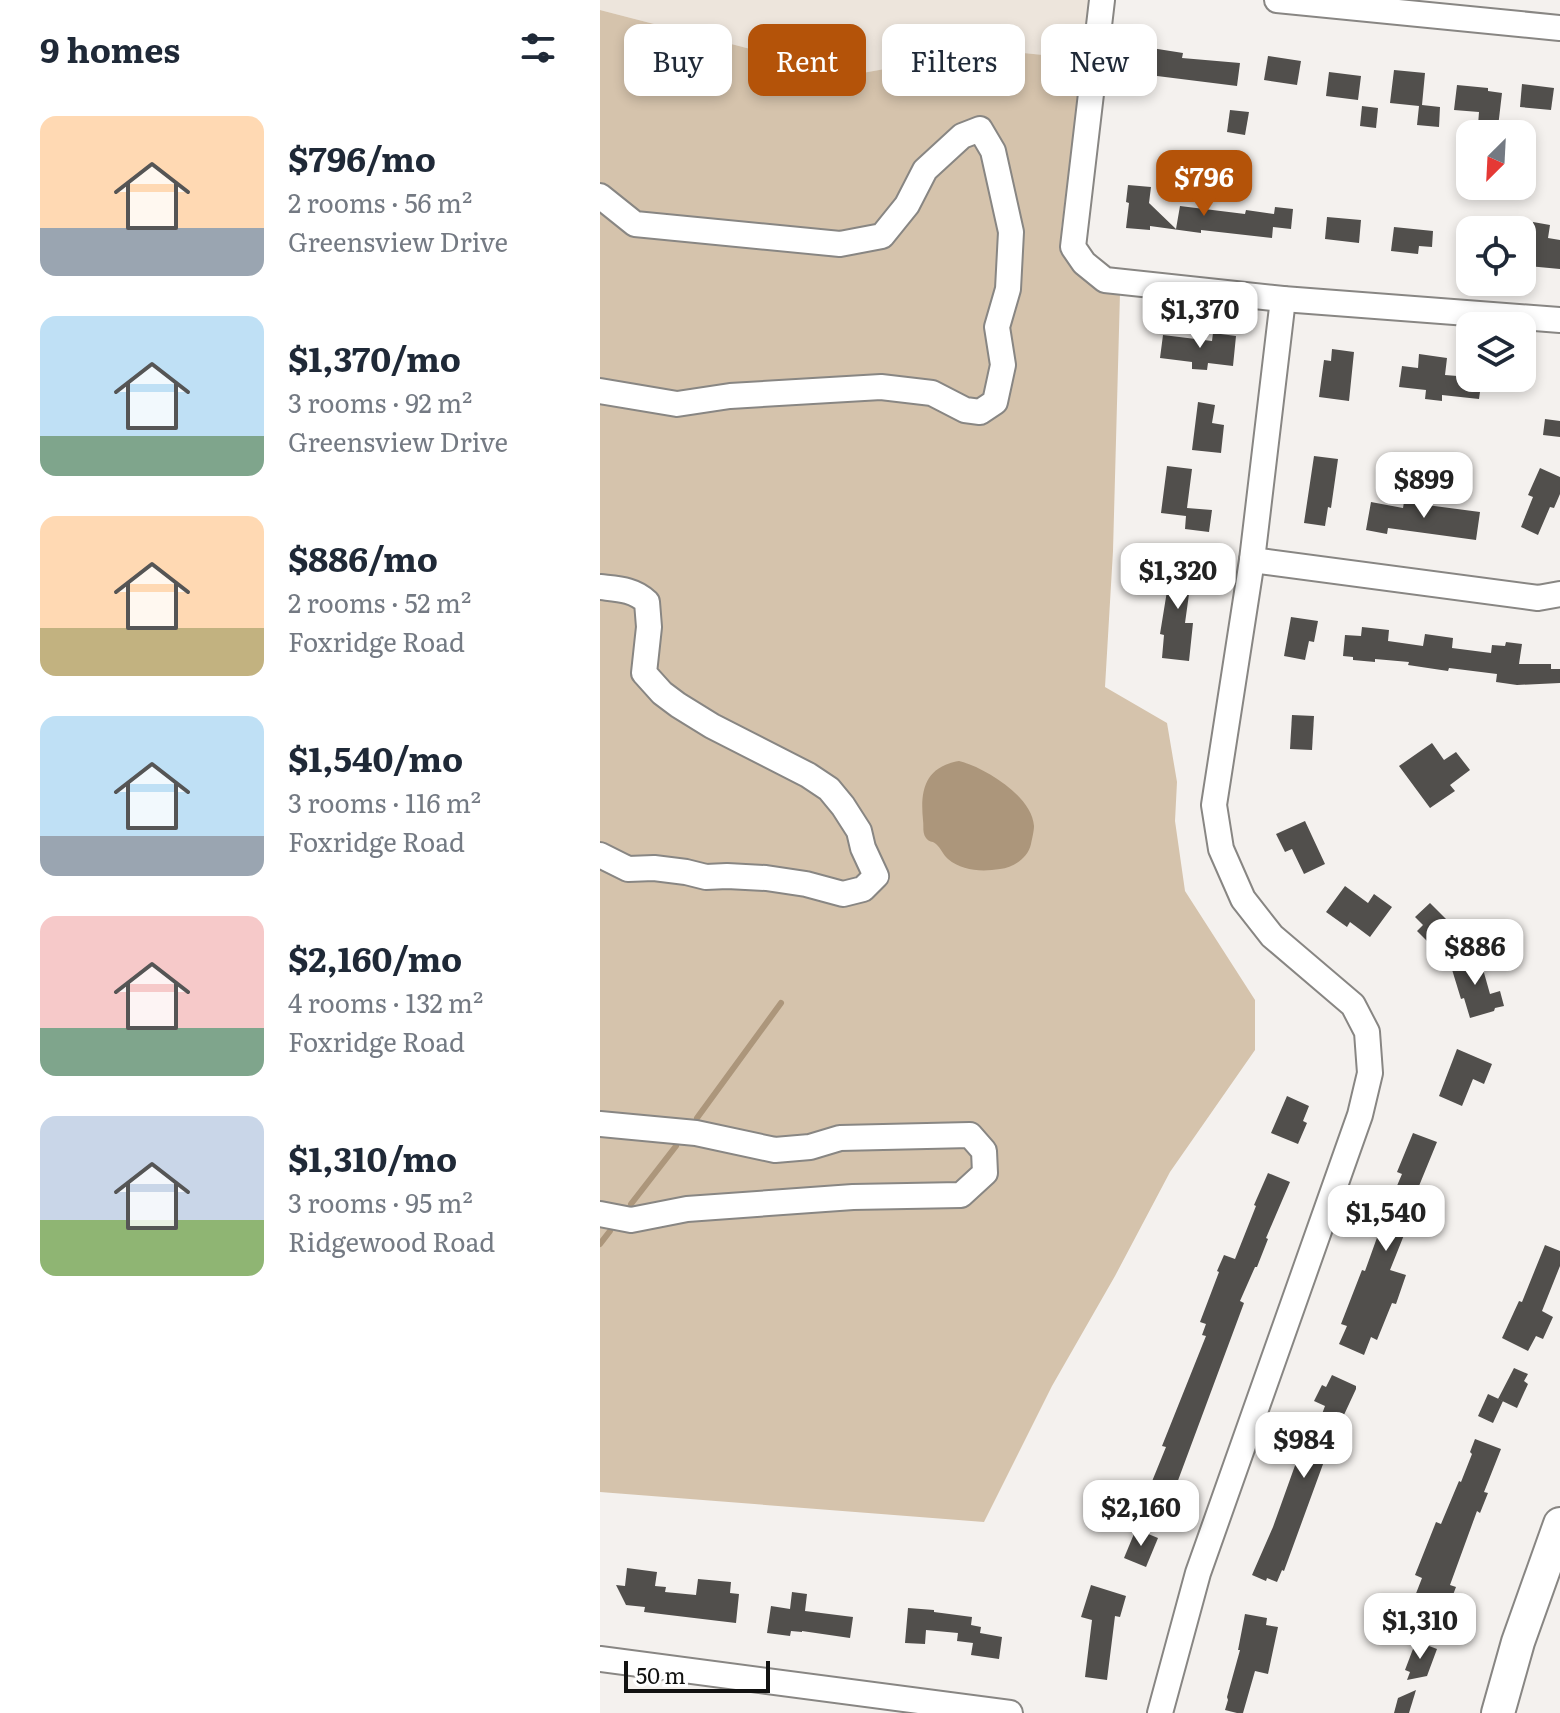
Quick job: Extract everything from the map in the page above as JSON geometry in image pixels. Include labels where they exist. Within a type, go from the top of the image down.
[{"type":"main road","points":[[1498,1713],[1518,1642],[1560,1524]]},
{"type":"street","points":[[1102,0],[1073,247],[1084,263],[1105,280],[1283,299],[1560,320]]},
{"type":"street","points":[[1277,0],[1560,28]]},
{"type":"street","points":[[600,196],[635,224],[840,244],[882,236],[907,205],[925,170],[962,136],[980,129],[993,151],[1011,232],[1008,289],[997,327],[1003,365],[995,402],[980,412],[965,410],[932,393],[881,387],[730,396],[677,404],[600,391]]},
{"type":"street","points":[[1160,1713],[1198,1573],[1360,1115],[1370,1073],[1367,1032],[1353,1005],[1272,936],[1243,899],[1221,849],[1214,805],[1252,560],[1283,299]]},
{"type":"street","points":[[1252,560],[1538,598],[1560,594]]},
{"type":"street","points":[[600,587],[632,592],[647,602],[649,627],[644,673],[662,693],[712,726],[829,789],[859,831],[876,876],[863,889],[843,894],[766,878],[706,877],[654,868],[628,869],[600,855]]},
{"type":"street","points":[[600,1124],[696,1133],[775,1150],[810,1147],[840,1138],[970,1135],[984,1151],[985,1173],[961,1195],[853,1197],[687,1209],[631,1220],[600,1214]]},
{"type":"street","points":[[600,1659],[860,1703],[1010,1713]]},
{"type":"shaded area","points":[[600,0],[1090,0],[1087,24],[1041,24],[1041,55],[1025,53],[1025,24],[882,24],[882,70],[866,72],[866,24],[748,24],[748,48],[732,44],[732,24],[654,24],[600,10]]},
{"type":"shaded area","points":[[600,10],[654,24],[624,24],[624,96],[732,96],[732,44],[748,48],[748,96],[866,96],[866,72],[882,70],[882,96],[1025,96],[1025,53],[1041,55],[1041,96],[1078,96],[1061,231],[1063,248],[1120,293],[1113,551],[1105,687],[1167,723],[1177,782],[1175,821],[1185,891],[1255,1000],[1255,1050],[1170,1172],[1052,1386],[984,1522],[600,1492]]},
{"type":"shaded area","points":[[959,761],[981,769],[1005,784],[1025,804],[1031,815],[1034,828],[1029,849],[1024,858],[1015,864],[993,870],[966,868],[948,859],[925,836],[923,799],[927,782],[939,769]]},
{"type":"building","points":[[1157,49],[1183,53],[1182,58],[1240,63],[1237,86],[1157,76]]},
{"type":"building","points":[[1268,56],[1301,61],[1297,85],[1264,80]]},
{"type":"building","points":[[1394,70],[1425,73],[1422,105],[1440,107],[1439,127],[1417,125],[1419,106],[1390,103]]},
{"type":"building","points":[[1329,72],[1361,76],[1358,100],[1326,96]]},
{"type":"building","points":[[1522,84],[1554,88],[1551,110],[1520,107]]},
{"type":"building","points":[[1457,85],[1488,88],[1488,91],[1502,93],[1499,120],[1478,120],[1479,112],[1454,110]]},
{"type":"building","points":[[1362,106],[1378,108],[1376,128],[1360,126]]},
{"type":"building","points":[[1230,110],[1249,112],[1245,135],[1227,132]]},
{"type":"building","points":[[1128,185],[1151,187],[1149,203],[1176,229],[1180,206],[1245,214],[1246,210],[1274,214],[1275,207],[1293,209],[1291,229],[1273,227],[1272,238],[1201,230],[1201,233],[1150,226],[1150,230],[1126,228]]},
{"type":"building","points":[[1327,217],[1361,220],[1359,243],[1325,239]]},
{"type":"building","points":[[1536,223],[1550,225],[1548,238],[1560,240],[1560,269],[1536,267]]},
{"type":"building","points":[[1394,227],[1433,231],[1432,247],[1419,246],[1418,254],[1391,251]]},
{"type":"building","points":[[1213,333],[1236,336],[1233,366],[1208,363],[1207,370],[1192,369],[1192,362],[1160,358],[1163,335],[1212,341]]},
{"type":"building","points":[[1332,349],[1354,352],[1349,401],[1319,397],[1324,360],[1331,361]]},
{"type":"building","points":[[1419,354],[1447,358],[1445,375],[1456,376],[1456,392],[1480,392],[1479,399],[1442,395],[1442,401],[1425,399],[1426,390],[1399,387],[1402,366],[1418,368]]},
{"type":"building","points":[[1198,402],[1215,405],[1212,423],[1224,425],[1221,453],[1192,450]]},
{"type":"building","points":[[1545,419],[1560,421],[1560,437],[1543,435]]},
{"type":"building","points":[[1314,456],[1338,459],[1331,508],[1328,507],[1325,526],[1304,523]]},
{"type":"building","points":[[1167,466],[1192,469],[1187,508],[1212,510],[1209,532],[1185,529],[1186,516],[1161,513]]},
{"type":"building","points":[[1540,468],[1560,477],[1560,494],[1554,508],[1550,507],[1538,535],[1521,527],[1533,497],[1528,495]]},
{"type":"building","points":[[1371,502],[1403,508],[1404,502],[1480,512],[1476,540],[1388,528],[1387,534],[1366,530]]},
{"type":"building","points":[[1173,554],[1194,558],[1185,623],[1193,623],[1189,661],[1162,658],[1164,635],[1160,634]]},
{"type":"building","points":[[1291,617],[1318,621],[1314,642],[1309,641],[1305,660],[1284,656]]},
{"type":"building","points":[[1362,627],[1389,630],[1388,641],[1423,646],[1425,634],[1453,638],[1452,648],[1491,653],[1492,645],[1505,646],[1506,642],[1522,644],[1519,664],[1551,664],[1551,669],[1560,669],[1560,683],[1517,685],[1496,682],[1497,674],[1449,668],[1448,671],[1408,665],[1409,662],[1353,660],[1353,657],[1343,656],[1345,635],[1361,636]]},
{"type":"building","points":[[1292,715],[1314,716],[1312,750],[1290,749]]},
{"type":"building","points":[[1432,743],[1444,760],[1456,752],[1470,770],[1450,785],[1455,791],[1430,808],[1399,766]]},
{"type":"building","points":[[1305,821],[1325,864],[1304,874],[1292,849],[1285,852],[1276,834]]},
{"type":"building","points":[[1345,886],[1368,903],[1374,894],[1392,907],[1370,937],[1350,922],[1347,927],[1326,912]]},
{"type":"building","points":[[1430,903],[1460,933],[1439,953],[1417,931],[1423,925],[1415,917]]},
{"type":"building","points":[[1479,955],[1490,994],[1500,991],[1504,1006],[1470,1018],[1450,963]]},
{"type":"building","points":[[1457,1049],[1492,1064],[1484,1084],[1473,1079],[1462,1106],[1439,1096]]},
{"type":"building","points":[[1287,1096],[1309,1106],[1303,1121],[1307,1123],[1298,1144],[1271,1133]]},
{"type":"building","points":[[1413,1133],[1437,1142],[1412,1203],[1419,1206],[1410,1220],[1390,1270],[1406,1275],[1396,1304],[1392,1303],[1377,1340],[1371,1337],[1364,1355],[1339,1344],[1347,1326],[1341,1324],[1379,1232],[1374,1230],[1381,1213],[1385,1214],[1402,1174],[1397,1172]]},
{"type":"building","points":[[1268,1173],[1290,1182],[1257,1267],[1240,1301],[1244,1303],[1167,1510],[1144,1501],[1166,1447],[1162,1446],[1206,1336],[1202,1335],[1206,1324],[1200,1322],[1217,1271],[1224,1255],[1235,1259]]},
{"type":"building","points":[[1545,1245],[1560,1251],[1560,1266],[1542,1311],[1553,1317],[1543,1339],[1536,1336],[1528,1351],[1502,1338],[1519,1301],[1522,1302]]},
{"type":"building","points":[[1514,1368],[1528,1374],[1524,1381],[1528,1384],[1517,1408],[1498,1399]]},
{"type":"building","points":[[1332,1375],[1356,1386],[1356,1389],[1330,1445],[1284,1571],[1277,1582],[1267,1578],[1266,1581],[1252,1575],[1307,1432],[1314,1435],[1325,1406],[1314,1401],[1322,1385],[1326,1387]]},
{"type":"building","points":[[1488,1394],[1503,1401],[1493,1423],[1478,1416]]},
{"type":"building","points":[[1475,1439],[1501,1449],[1484,1492],[1488,1493],[1480,1513],[1477,1511],[1450,1585],[1456,1587],[1448,1608],[1443,1606],[1440,1616],[1423,1610],[1426,1600],[1415,1596],[1422,1578],[1415,1575],[1436,1522],[1441,1524],[1461,1482]]},
{"type":"building","points":[[1136,1529],[1158,1538],[1146,1567],[1124,1558]]},
{"type":"building","points":[[627,1568],[657,1572],[655,1586],[666,1587],[665,1592],[696,1595],[698,1579],[731,1582],[730,1593],[739,1594],[736,1623],[644,1612],[645,1607],[626,1605],[616,1585],[625,1586]]},
{"type":"building","points":[[1091,1585],[1126,1596],[1120,1617],[1115,1616],[1107,1680],[1085,1677],[1092,1620],[1081,1617]]},
{"type":"building","points":[[792,1592],[807,1594],[805,1611],[853,1617],[850,1638],[802,1631],[791,1631],[790,1636],[767,1633],[771,1606],[790,1609]]},
{"type":"building","points":[[908,1608],[972,1617],[971,1625],[981,1627],[980,1633],[1002,1637],[999,1659],[971,1655],[973,1643],[957,1641],[958,1633],[926,1630],[925,1644],[905,1643]]},
{"type":"building","points":[[1245,1614],[1267,1618],[1266,1625],[1278,1627],[1268,1674],[1255,1671],[1243,1713],[1237,1713],[1225,1710],[1240,1650]]},
{"type":"building","points":[[1416,1641],[1437,1649],[1427,1676],[1407,1680],[1410,1672],[1405,1670]]},
{"type":"building","points":[[1416,1690],[1409,1713],[1394,1713],[1398,1698]]},
{"type":"waterway","points":[[697,1118],[781,1003]]},
{"type":"waterway","points":[[631,1204],[676,1146]]},
{"type":"waterway","points":[[600,1244],[610,1231]]}]
